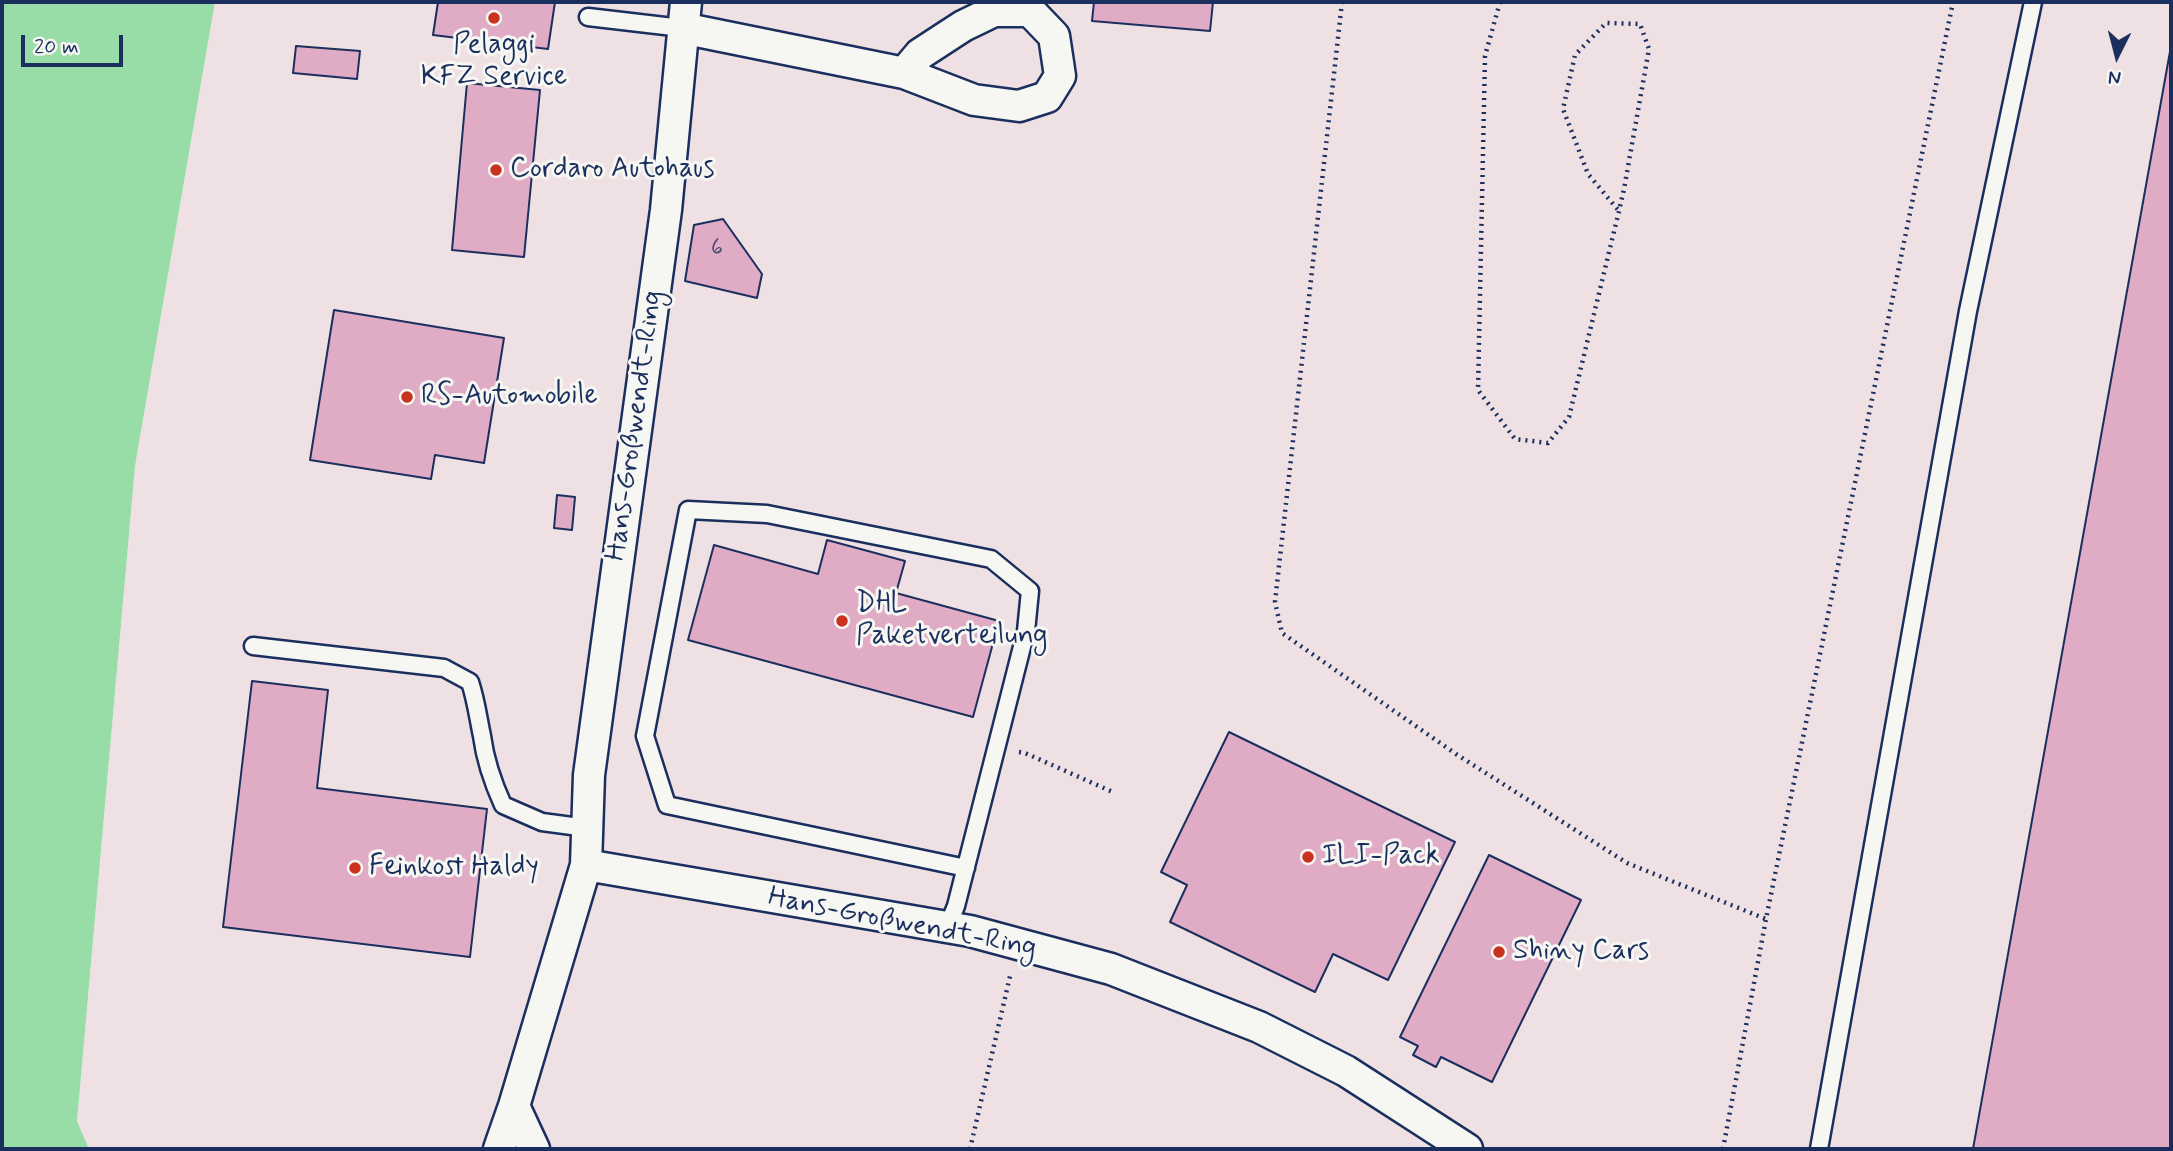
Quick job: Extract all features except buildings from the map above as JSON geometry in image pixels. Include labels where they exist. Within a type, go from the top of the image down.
[{"type":"street","points":[[684,15],[904,73],[974,100],[1018,106],[1046,97],[1060,76],[1054,36],[1030,11],[994,11],[963,26],[920,54],[904,73]]},
{"type":"street","name":"Hans-Großwendt-Ring","points":[[499,1149],[586,865],[589,775],[666,209],[684,15]]},
{"type":"street","name":"Hans-Großwendt-Ring","points":[[586,865],[970,931],[1111,969],[1259,1027],[1346,1071],[1467,1149]]},
{"type":"street","points":[[514,1106],[534,1149]]},
{"type":"lane","points":[[1819,1149],[1968,311],[2033,2]]},
{"type":"lane","points":[[588,18],[684,15]]},
{"type":"lane","points":[[947,928],[956,906],[966,868],[995,749],[1026,631],[1030,591],[991,559],[767,514],[688,510],[645,736],[667,805],[966,868]]},
{"type":"lane","points":[[253,646],[444,668],[453,672],[470,682],[478,705],[488,764],[503,805],[542,822],[587,828]]},
{"type":"path","points":[[1342,2],[1275,602],[1282,633],[1456,754],[1627,863],[1766,919]]},
{"type":"path","points":[[1500,2],[1485,56],[1478,390],[1515,439],[1548,443],[1569,417],[1619,211],[1649,49],[1640,24],[1606,23],[1575,55],[1563,109],[1588,173],[1619,211]]},
{"type":"path","points":[[1723,1149],[1766,919],[1953,2]]},
{"type":"path","points":[[995,749],[1025,752],[1115,793]]},
{"type":"path","points":[[970,1149],[1017,944]]},
{"type":"shaded area","points":[[215,2],[2171,2],[2171,1149],[89,1149],[77,1121],[135,466]]},
{"type":"green space","points":[[2,2],[215,2],[135,466],[77,1121],[89,1149],[2,1149]]},
{"type":"place","name":"Pelaggi KFZ Service","points":[[494,18]]},
{"type":"place","name":"Cordaro Autohaus","points":[[496,170]]},
{"type":"place","name":"RS-Automobile","points":[[407,397]]},
{"type":"place","name":"DHL Paketverteilung","points":[[842,621]]},
{"type":"place","name":"ILI-Pack","points":[[1308,857]]},
{"type":"place","name":"Feinkost Haldy","points":[[355,868]]},
{"type":"place","name":"Shiny Cars","points":[[1499,952]]}]
